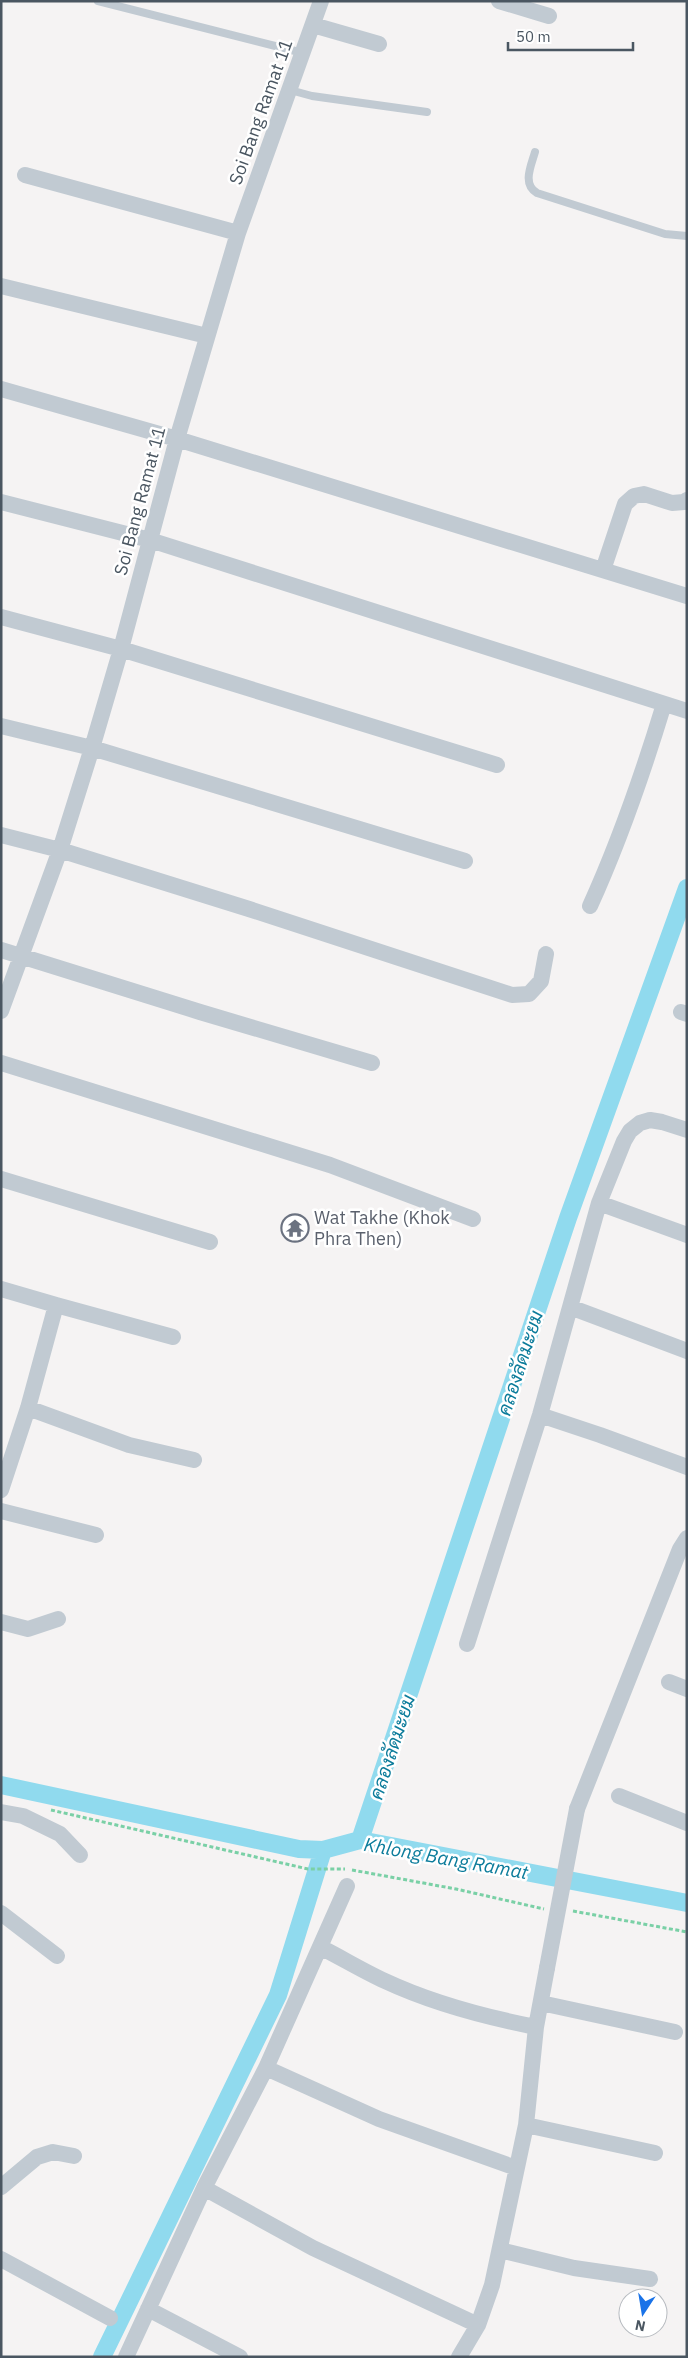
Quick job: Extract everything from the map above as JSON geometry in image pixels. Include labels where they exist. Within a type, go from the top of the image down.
[{"type":"street","name":"Soi Bang Ramat 11","points":[[1,1011],[60,850],[92,748],[121,649],[177,439],[238,233],[322,1]]},
{"type":"street","points":[[498,1],[549,16]]},
{"type":"street","points":[[313,25],[378,44]]},
{"type":"street","points":[[25,175],[238,233]]},
{"type":"street","points":[[1,286],[207,336]]},
{"type":"street","points":[[1,388],[177,439],[687,596]]},
{"type":"street","points":[[603,570],[625,504],[634,496],[644,494],[672,502],[687,500]]},
{"type":"street","points":[[1,502],[150,540],[687,711]]},
{"type":"street","points":[[1,617],[121,649],[497,765]]},
{"type":"street","points":[[590,906],[615,849],[637,791],[664,704]]},
{"type":"street","points":[[1,726],[92,748],[465,862]]},
{"type":"street","points":[[1,835],[60,850],[512,994],[529,994],[541,981],[546,954]]},
{"type":"street","points":[[1,950],[22,954],[200,1012],[372,1063]]},
{"type":"street","points":[[1,1062],[330,1165],[473,1220]]},
{"type":"street","points":[[467,1644],[540,1415],[600,1203],[624,1141],[630,1131],[640,1123],[650,1120],[687,1130]]},
{"type":"street","points":[[1,1179],[210,1242]]},
{"type":"street","points":[[600,1203],[687,1235]]},
{"type":"street","points":[[1,1289],[56,1306],[173,1336]]},
{"type":"street","points":[[1,1490],[28,1408],[56,1306]]},
{"type":"street","points":[[570,1307],[687,1351]]},
{"type":"street","points":[[28,1408],[129,1445],[194,1460]]},
{"type":"street","points":[[540,1415],[687,1467]]},
{"type":"street","points":[[1,1511],[96,1536]]},
{"type":"street","points":[[459,2357],[478,2325],[492,2285],[500,2250],[526,2125],[536,2027],[577,1810],[684,1546]]},
{"type":"street","points":[[1,1622],[28,1628],[58,1619]]},
{"type":"street","points":[[669,1682],[687,1690]]},
{"type":"street","points":[[618,1796],[687,1823]]},
{"type":"street","points":[[1,1812],[23,1816],[60,1834],[80,1855]]},
{"type":"street","points":[[126,2357],[204,2188],[266,2068],[347,1886]]},
{"type":"street","points":[[1,1913],[57,1956]]},
{"type":"street","points":[[320,1947],[386,1981],[431,1999],[494,2019],[536,2027]]},
{"type":"street","points":[[541,2003],[675,2032]]},
{"type":"street","points":[[266,2068],[380,2119],[516,2168]]},
{"type":"street","points":[[526,2125],[655,2153]]},
{"type":"street","points":[[1,2186],[37,2157],[53,2152],[74,2156]]},
{"type":"street","points":[[204,2188],[313,2248],[478,2325]]},
{"type":"street","points":[[500,2250],[574,2268],[650,2279]]},
{"type":"street","points":[[1,2259],[110,2318]]},
{"type":"street","points":[[148,2308],[240,2357]]},
{"type":"lane","points":[[98,1],[303,52]]},
{"type":"lane","points":[[290,90],[312,96],[427,112]]},
{"type":"lane","points":[[535,152],[528,182],[530,189],[537,193],[665,234],[687,236]]},
{"type":"path","points":[[49,1810],[308,1869],[370,1872],[549,1909]]},
{"type":"path","points":[[566,1910],[687,1932]]},
{"type":"waterway","name":"คลองลัดมะยม","points":[[360,1840],[568,1218],[687,888]]},
{"type":"waterway","name":"Khlong Bang Ramat","points":[[1,1785],[299,1849],[323,1850],[360,1840],[687,1903]]},
{"type":"waterway","points":[[102,2357],[278,1995],[323,1850]]},
{"type":"place","name":"Wat Takhe (Khok Phra Then)","points":[[295,1228]]}]
